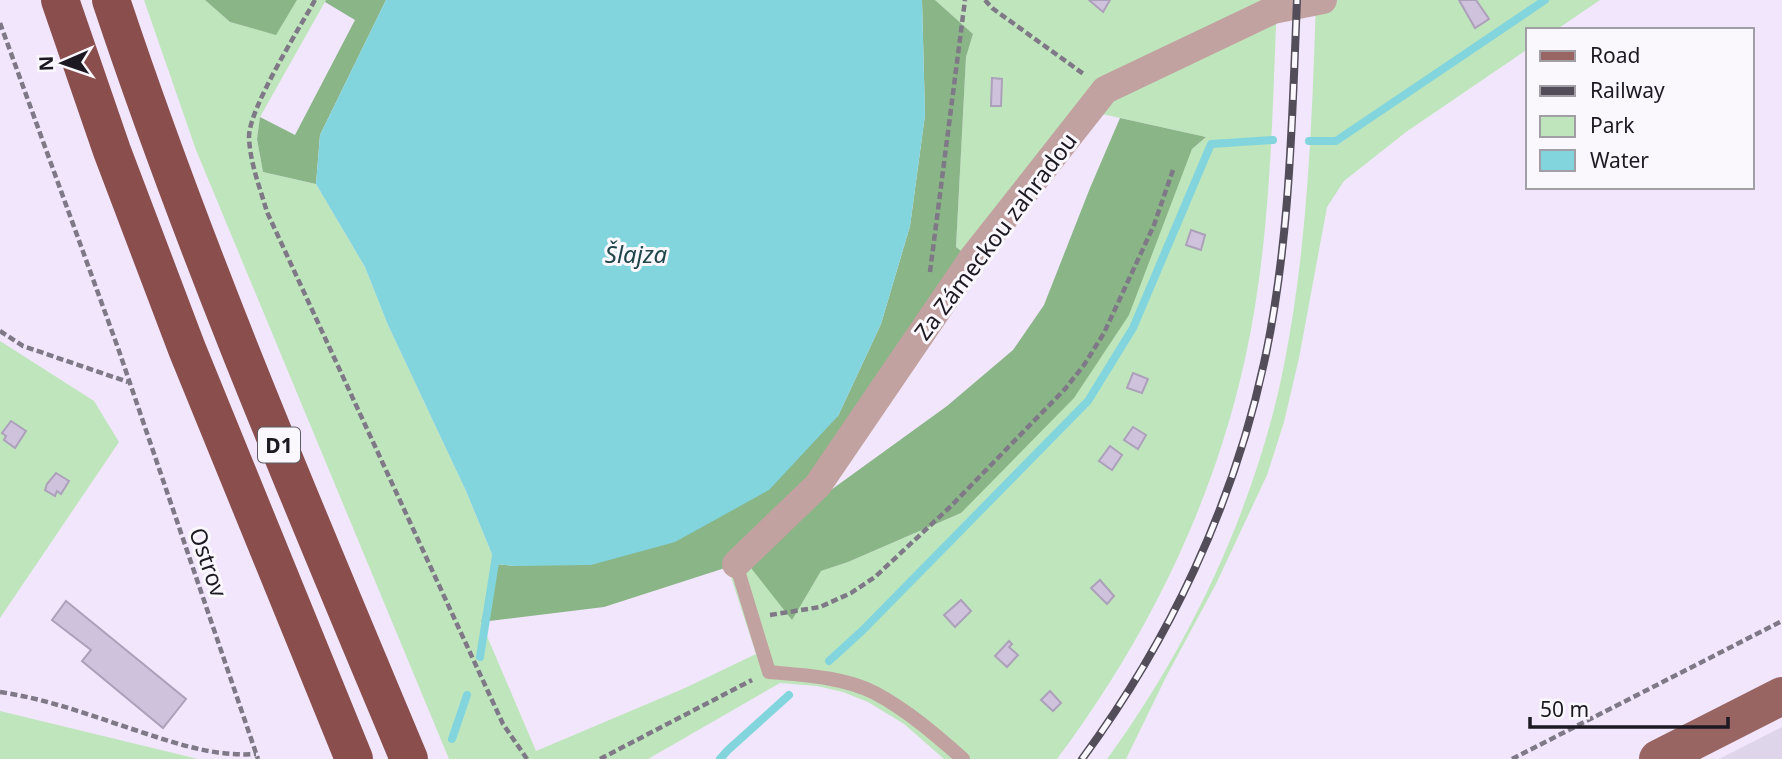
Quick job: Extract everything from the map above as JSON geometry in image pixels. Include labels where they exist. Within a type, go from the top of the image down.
[{"type":"highway","name":"D1","points":[[60,0],[112,151],[187,349],[354,759]]},
{"type":"highway","name":"D1","points":[[111,0],[155,128],[302,501],[409,759]]},
{"type":"highway","points":[[155,128],[341,540],[432,759]]},
{"type":"highway","points":[[306,644],[343,759]]},
{"type":"main road","points":[[1658,759],[1781,700]]},
{"type":"street","name":"Za Zámeckou zahradou","points":[[736,564],[818,485],[972,259],[1105,90],[1273,10],[1323,0]]},
{"type":"lane","points":[[736,564],[769,672],[827,679],[873,692],[924,726],[963,759]]},
{"type":"path","points":[[314,0],[257,107],[249,135],[252,162],[267,212],[278,237],[503,724],[527,759]]},
{"type":"path","points":[[930,277],[965,0]]},
{"type":"path","points":[[985,0],[992,8],[1105,90]]},
{"type":"path","name":"Ostrov","points":[[0,23],[129,382],[257,756],[216,753],[183,746],[47,701],[0,692]]},
{"type":"path","points":[[752,617],[820,607],[850,593],[875,576],[950,507],[1065,389],[1104,333],[1154,225],[1174,167]]},
{"type":"path","points":[[0,331],[23,346],[129,382]]},
{"type":"path","points":[[1512,759],[1782,621]]},
{"type":"path","points":[[600,759],[698,706],[769,672]]},
{"type":"shaded area","points":[[205,0],[297,0],[276,35],[230,22]]},
{"type":"shaded area","points":[[386,0],[320,135],[316,184],[263,172],[257,139],[260,117],[295,135],[355,20],[325,2]]},
{"type":"shaded area","points":[[922,0],[935,0],[973,34],[966,57],[956,247],[981,267],[824,495],[947,406],[1013,350],[1044,305],[1120,118],[1206,137],[1192,149],[1129,315],[1074,398],[961,513],[821,571],[792,620],[740,554],[725,568],[604,607],[481,622],[496,564],[514,566],[838,416],[881,324],[910,226],[925,115]]},
{"type":"shaded area","points":[[1782,727],[1782,759],[1719,759]]},
{"type":"green space","points":[[144,0],[205,0],[230,22],[275,34],[297,0],[326,0],[260,117],[257,139],[263,172],[316,184],[365,267],[388,325],[466,491],[496,564],[481,622],[536,751],[685,688],[756,654],[729,571],[741,553],[792,619],[821,571],[961,513],[1192,149],[1206,137],[1102,114],[981,267],[956,247],[966,57],[973,34],[935,0],[1277,0],[1272,135],[1265,226],[1254,315],[1231,413],[1195,518],[1147,619],[1089,714],[1057,759],[944,759],[904,724],[868,702],[817,686],[780,683],[648,759],[449,759],[196,150]]},
{"type":"green space","points":[[1316,0],[1600,0],[1559,28],[1526,28],[1526,50],[1406,132],[1344,181],[1327,207],[1299,358],[1284,422],[1267,475],[1216,584],[1126,759],[1107,759],[1166,669],[1192,621],[1238,521],[1257,469],[1272,417],[1292,320],[1304,229]]},
{"type":"green space","points":[[0,341],[94,401],[119,442],[0,618]]},
{"type":"green space","points":[[0,711],[198,759],[0,759]]},
{"type":"water","name":"Šlajza","points":[[386,0],[922,0],[925,115],[910,226],[881,324],[838,416],[769,490],[675,542],[591,565],[496,564],[466,491],[388,325],[365,267],[316,184],[320,135]]},
{"type":"building","points":[[1089,0],[1110,0],[1103,12]]},
{"type":"building","points":[[1459,0],[1476,0],[1489,19],[1475,28]]},
{"type":"building","points":[[992,78],[1002,79],[1001,106],[991,106]]},
{"type":"building","points":[[1191,230],[1205,235],[1201,250],[1186,245]]},
{"type":"building","points":[[1133,373],[1148,379],[1142,393],[1127,388]]},
{"type":"building","points":[[11,421],[26,431],[15,448],[4,440],[6,436],[2,433]]},
{"type":"building","points":[[1133,427],[1146,435],[1138,449],[1124,440]]},
{"type":"building","points":[[1110,446],[1122,455],[1112,470],[1099,461]]},
{"type":"building","points":[[56,473],[69,481],[61,494],[57,491],[55,496],[45,490]]},
{"type":"building","points":[[1100,580],[1114,596],[1107,604],[1091,588]]},
{"type":"building","points":[[961,600],[971,611],[955,627],[944,615]]},
{"type":"building","points":[[66,601],[186,699],[163,728],[82,661],[91,650],[52,620]]},
{"type":"building","points":[[1009,641],[1012,644],[1009,647],[1018,655],[1007,667],[995,656]]},
{"type":"building","points":[[1050,691],[1061,703],[1053,711],[1041,700]]},
{"type":"waterway","points":[[1309,141],[1336,141],[1545,0]]},
{"type":"waterway","points":[[829,661],[863,630],[1088,401],[1133,328],[1211,144],[1273,140]]},
{"type":"waterway","points":[[480,657],[496,556]]},
{"type":"waterway","points":[[452,739],[467,695]]},
{"type":"waterway","points":[[720,759],[789,695]]},
{"type":"railway","points":[[1082,759],[1114,714],[1170,620],[1216,520],[1251,416],[1273,318],[1285,228],[1297,0]]}]
